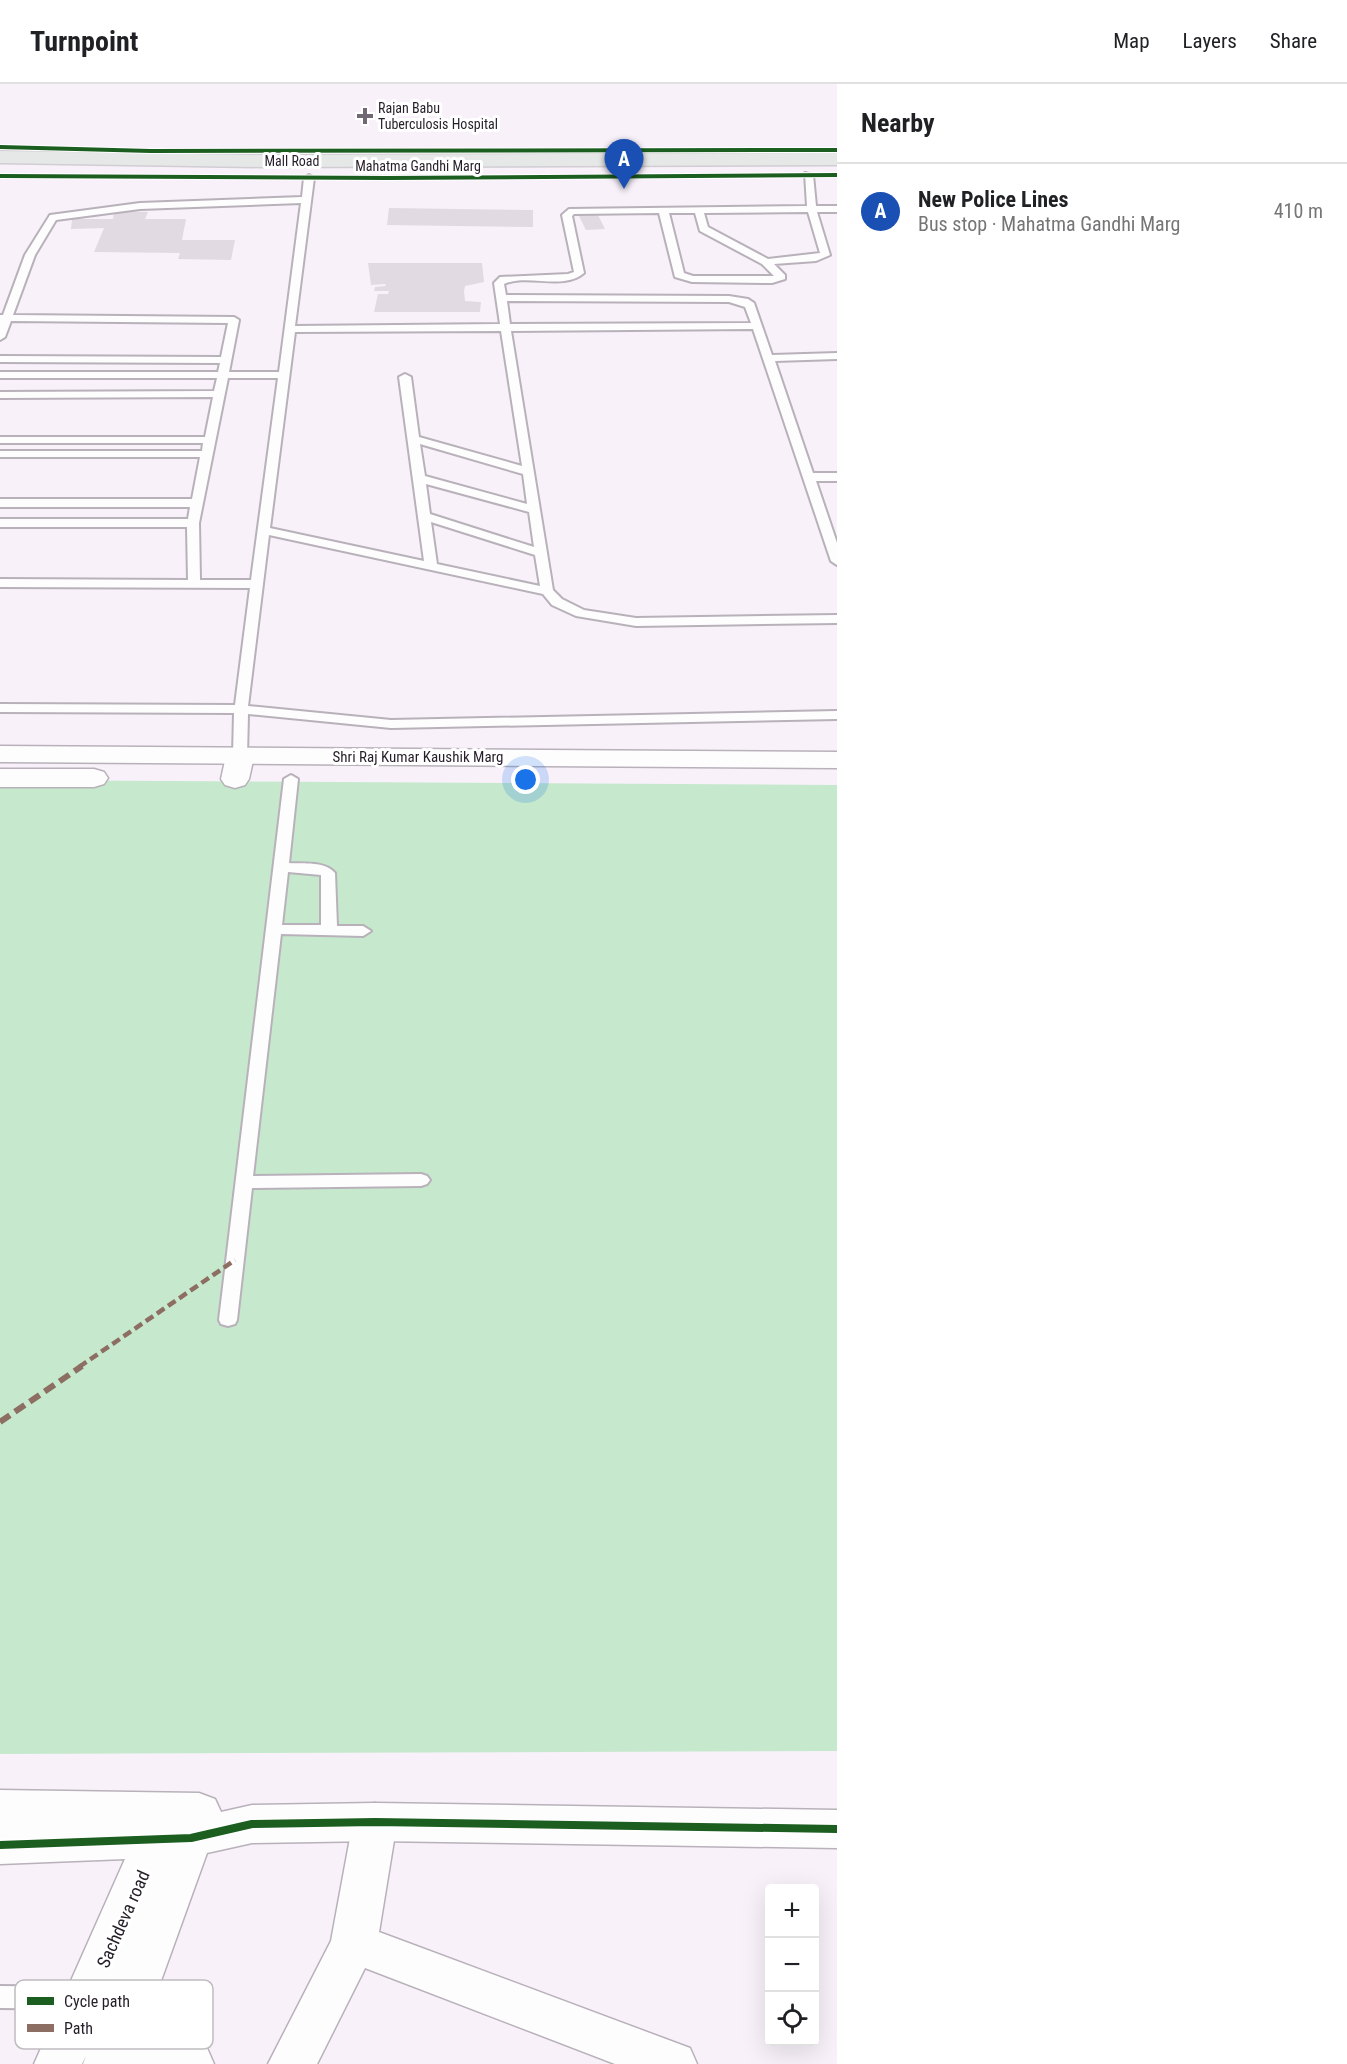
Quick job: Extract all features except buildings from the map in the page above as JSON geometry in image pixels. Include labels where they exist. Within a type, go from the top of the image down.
[{"type":"main road","name":"Mall Road","points":[[0,157],[195,169],[837,159]]},
{"type":"main road","name":"Mahatma Gandhi Marg","points":[[0,176],[195,169],[309,178],[837,175]]},
{"type":"street","name":"Shri Raj Kumar Kaushik Marg","points":[[0,754],[237,767],[291,779],[837,780]]},
{"type":"street","name":"Shri Raj Kumar Kaushik Marg","points":[[0,778],[237,767],[837,759]]},
{"type":"street","points":[[0,1809],[179,1825]]},
{"type":"street","points":[[292,2064],[354,1943],[375,1822]]},
{"type":"street","points":[[0,1845],[179,1825],[375,1822],[837,1829]]},
{"type":"street","name":"Sachdeva road","points":[[97,1980],[179,1825]]},
{"type":"street","name":"Sachdeva road","points":[[133,1980],[179,1825]]},
{"type":"street","points":[[354,1943],[673,2064]]},
{"type":"street","name":"Sachdeva road","points":[[58,2064],[65,2049]]},
{"type":"street","points":[[112,2051],[190,2064]]},
{"type":"lane","points":[[766,262],[826,259],[812,210],[808,175]]},
{"type":"lane","points":[[237,767],[241,709],[309,178]]},
{"type":"lane","points":[[0,337],[3,318],[30,255],[53,217],[140,206],[306,200]]},
{"type":"lane","points":[[837,209],[578,210],[568,212],[579,273],[569,277],[504,279],[499,283],[547,591],[557,602],[581,613],[636,622],[837,618]]},
{"type":"lane","points":[[663,210],[679,275],[692,279],[779,279],[780,274],[766,262],[703,229],[699,210]]},
{"type":"lane","points":[[501,298],[737,299],[750,305],[837,561]]},
{"type":"lane","points":[[3,318],[234,320],[193,523],[194,584]]},
{"type":"lane","points":[[290,329],[757,326]]},
{"type":"lane","points":[[768,358],[837,356]]},
{"type":"lane","points":[[0,359],[226,360]]},
{"type":"lane","points":[[0,375],[284,375]]},
{"type":"lane","points":[[405,377],[431,566]]},
{"type":"lane","points":[[0,395],[219,394]]},
{"type":"lane","points":[[414,439],[528,472]]},
{"type":"lane","points":[[0,440],[210,440]]},
{"type":"lane","points":[[0,454],[207,454]]},
{"type":"lane","points":[[807,477],[837,477]]},
{"type":"lane","points":[[419,478],[534,510]]},
{"type":"lane","points":[[0,503],[197,502]]},
{"type":"lane","points":[[424,516],[541,553]]},
{"type":"lane","points":[[0,523],[193,523]]},
{"type":"lane","points":[[264,530],[547,591]]},
{"type":"lane","points":[[0,583],[257,584]]},
{"type":"lane","points":[[0,708],[241,709],[391,724],[837,715]]},
{"type":"lane","points":[[228,1320],[291,779]]},
{"type":"lane","points":[[281,867],[320,869],[328,873],[329,930]]},
{"type":"lane","points":[[274,929],[363,931]]},
{"type":"lane","points":[[244,1182],[421,1180]]},
{"type":"lane","points":[[0,1997],[15,1997]]},
{"type":"green space","points":[[0,780],[837,785],[837,1751],[0,1754]]},
{"type":"marked path","points":[[0,1422],[235,1260]]},
{"type":"cycle path","points":[[0,147],[151,151],[837,150]]},
{"type":"cycle path","points":[[0,176],[387,178],[837,175]]},
{"type":"cycle path","points":[[0,1845],[191,1838],[252,1824],[375,1822],[837,1829]]},
{"type":"place","name":"Rajan Babu Tuberculosis Hospital","points":[[365,116]]},
{"type":"place","name":"New Police Lines","points":[[624,189]]}]
